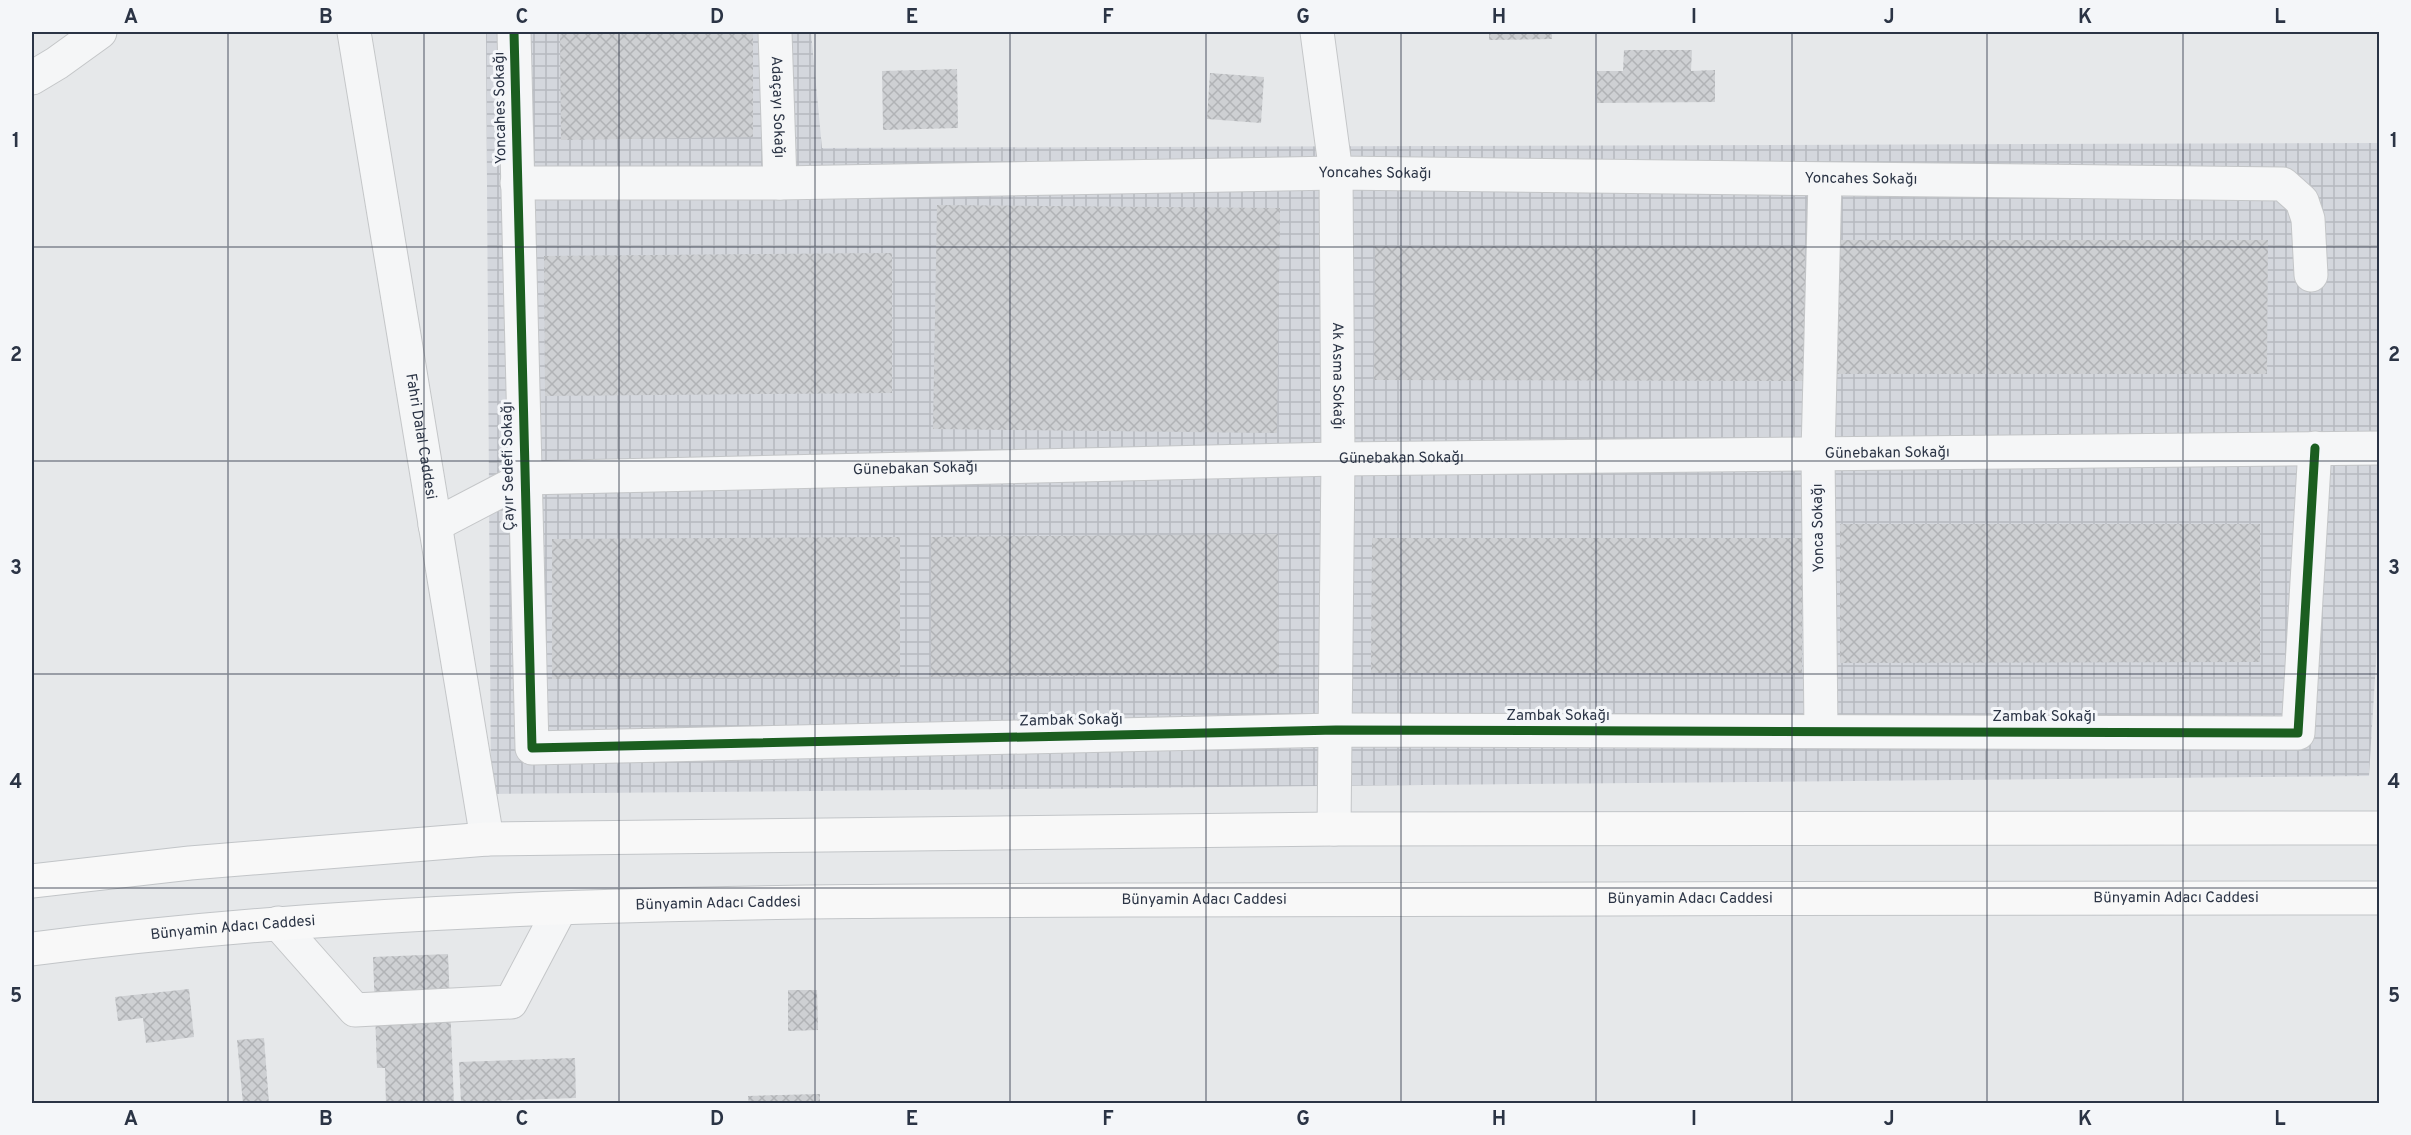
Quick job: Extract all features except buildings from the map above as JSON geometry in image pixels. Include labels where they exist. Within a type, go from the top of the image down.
[{"type":"main road","points":[[32,881],[190,863],[487,839],[1334,829],[2379,828]]},
{"type":"main road","name":"Bünyamin Adacı Caddesi","points":[[32,949],[160,933],[278,923],[481,911],[832,901],[2379,898]]},
{"type":"street","points":[[32,78],[100,32]]},
{"type":"street","name":"Fahri Dalal Caddesi","points":[[354,32],[487,839]]},
{"type":"street","name":"Yoncahes Sokağı","points":[[514,32],[518,183],[780,183],[1336,173],[2283,184],[2302,201],[2308,219],[2311,275]]},
{"type":"street","name":"Adaçayı Sokağı","points":[[775,32],[780,183]]},
{"type":"street","name":"Ak Asma Sokağı","points":[[1317,32],[1336,173],[1338,459],[1334,829]]},
{"type":"street","name":"Yonca Sokağı","points":[[1821,732],[1818,453],[1825,180]]},
{"type":"street","name":"Çayır Sedefi Sokağı","points":[[518,183],[532,748]]},
{"type":"street","name":"Zambak Sokağı","points":[[532,748],[1336,730],[2298,733],[2315,448]]},
{"type":"street","name":"Günebakan Sokağı","points":[[435,525],[525,478],[1338,459],[2379,448]]},
{"type":"street","points":[[278,923],[355,1010],[511,1002],[560,909]]},
{"type":"shaded area","points":[[486,32],[811,32],[822,148],[2379,143],[2380,597],[2369,776],[491,794]]},
{"type":"cycle path","points":[[514,32],[532,748],[1336,730],[2298,733],[2315,448]]}]
